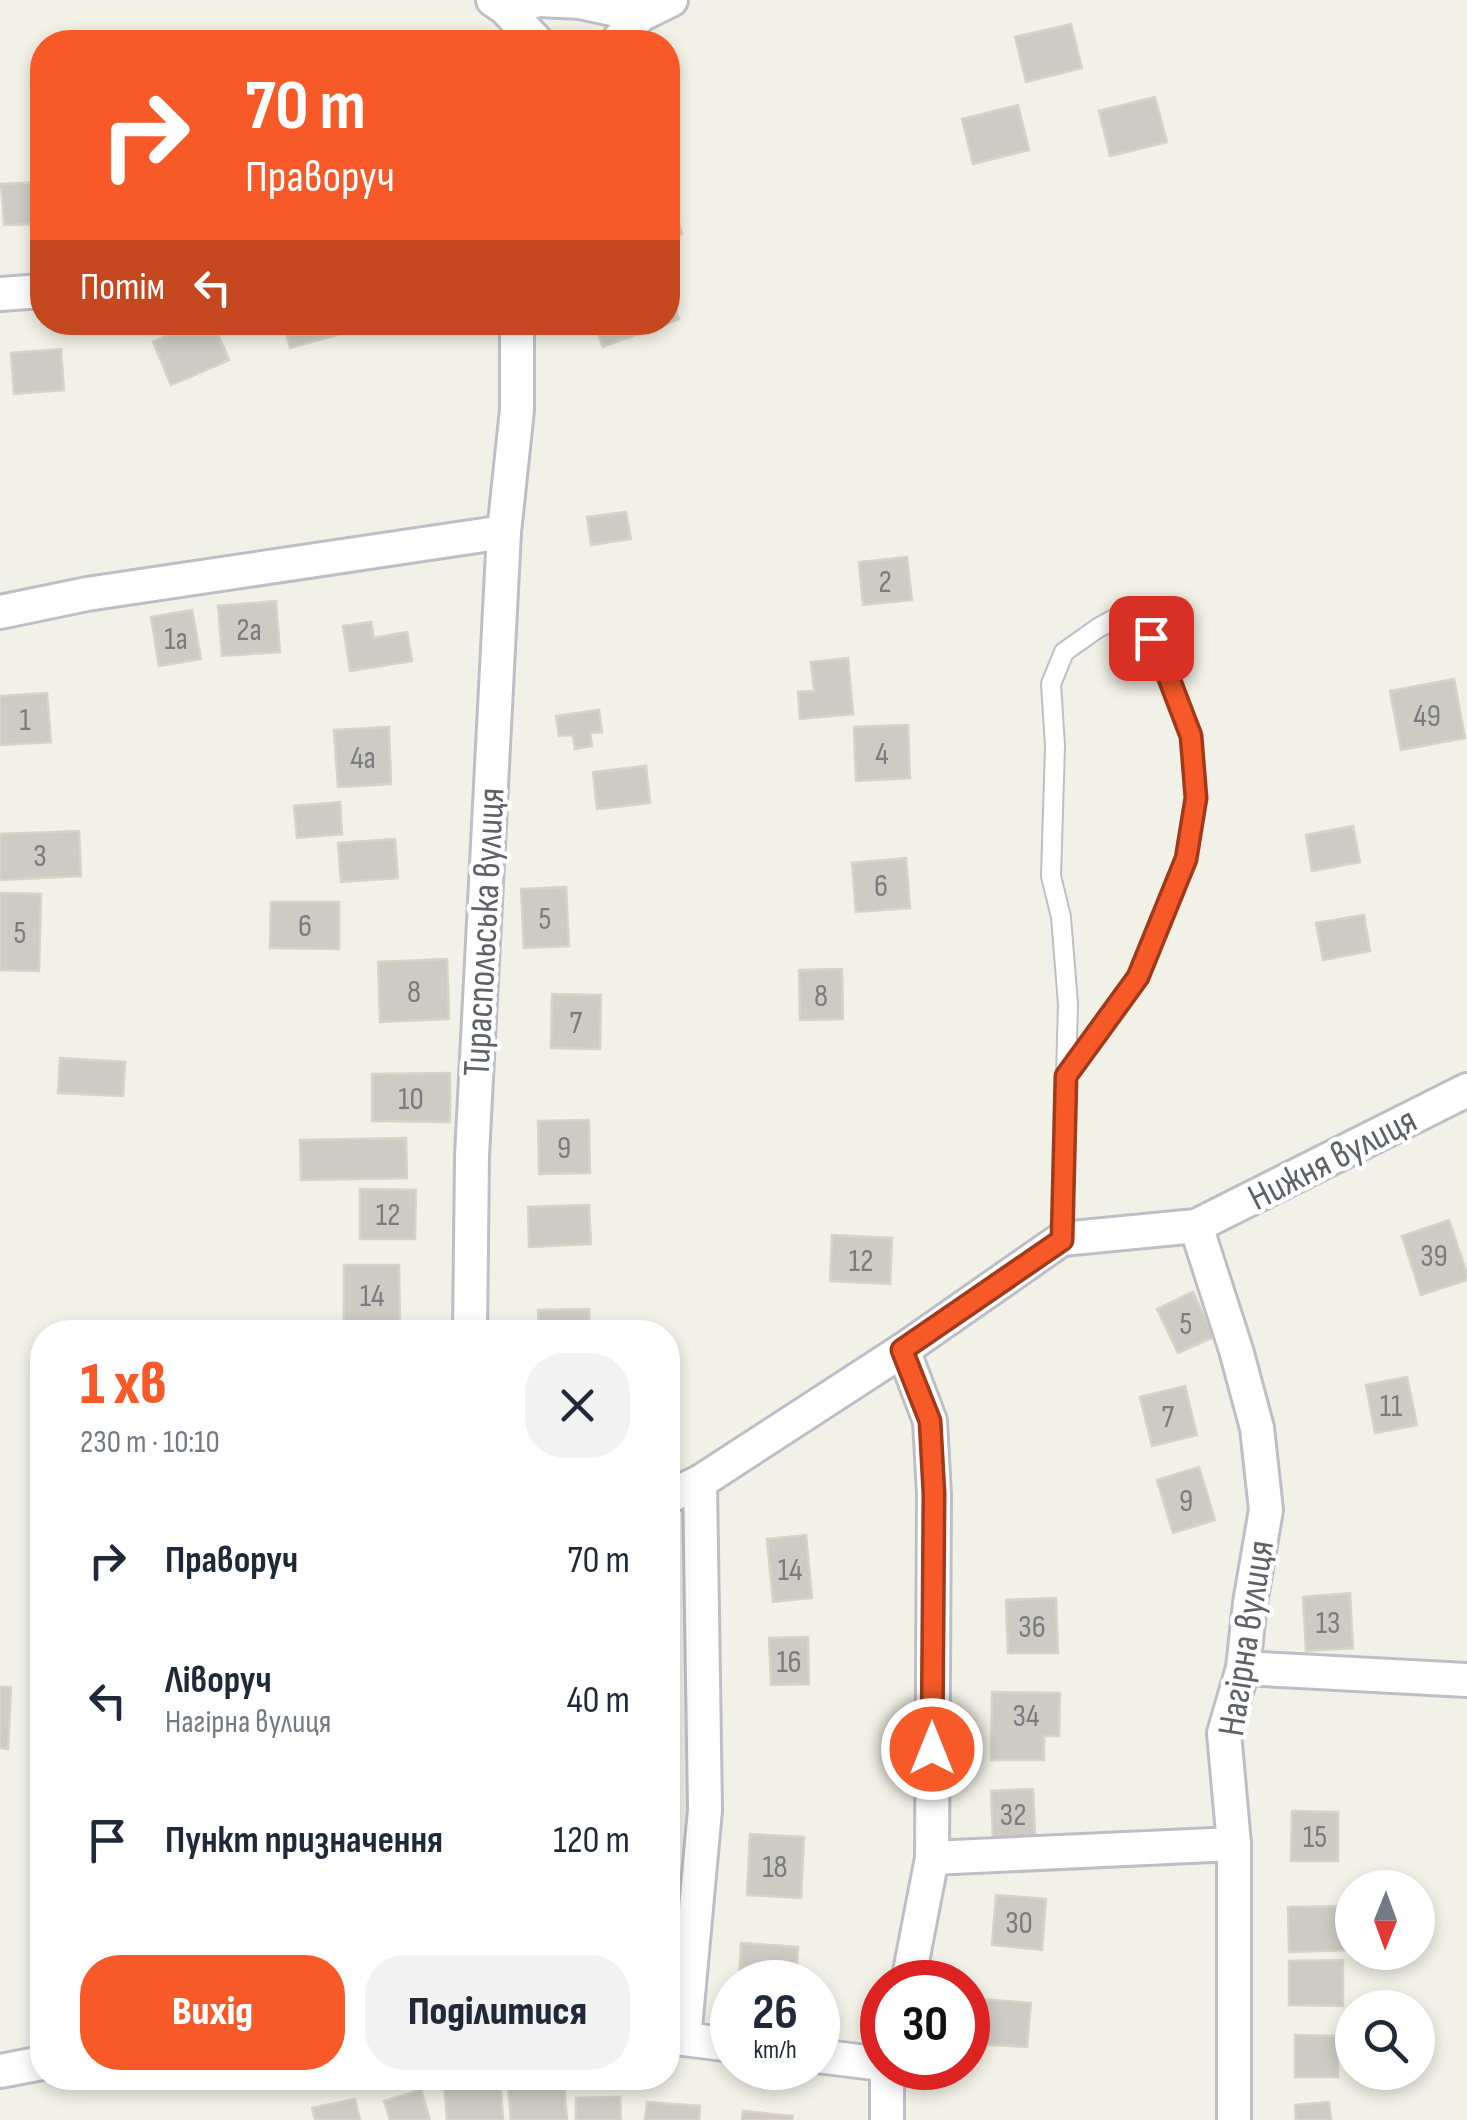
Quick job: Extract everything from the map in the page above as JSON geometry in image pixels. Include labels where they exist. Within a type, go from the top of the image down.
[{"type":"street","points":[[627,30],[640,15],[672,0]]},
{"type":"street","points":[[498,4],[580,2],[640,15]]},
{"type":"street","points":[[498,4],[525,30]]},
{"type":"street","points":[[0,294],[30,291]]},
{"type":"street","name":"Тираспольська вулиця","points":[[470,1320],[472,1156],[518,335]]},
{"type":"street","points":[[0,612],[87,594],[504,532]]},
{"type":"street","name":"Нижня вулиця","points":[[1196,1226],[1467,1090]]},
{"type":"street","points":[[680,1491],[902,1350],[1062,1240],[1196,1226]]},
{"type":"street","name":"Нагірна вулиця","points":[[1196,1226],[1257,1428],[1266,1510],[1243,1668],[1224,1732],[1234,1844],[1234,2120]]},
{"type":"street","points":[[902,1350],[930,1421],[934,1494],[932,1858],[912,1960]]},
{"type":"street","points":[[680,2007],[705,1810],[700,1482]]},
{"type":"street","points":[[1243,1668],[1467,1680]]},
{"type":"street","points":[[932,1858],[1234,1844]]},
{"type":"street","points":[[680,2038],[710,2042]]},
{"type":"street","points":[[0,2071],[30,2065]]},
{"type":"street","points":[[886,2090],[887,2120]]},
{"type":"lane","points":[[1062,1240],[1066,1076],[1068,1004],[1061,917],[1051,876],[1055,746],[1051,684],[1064,652],[1136,606],[1191,736],[1196,798],[1186,859],[1138,977],[1066,1076]]},
{"type":"building","points":[[1071,24],[1082,68],[1026,82],[1015,37]]},
{"type":"building","points":[[1155,97],[1167,142],[1110,156],[1099,111]]},
{"type":"building","points":[[1018,105],[1029,150],[973,164],[962,119]]},
{"type":"building","points":[[30,183],[30,224],[4,225],[1,184]]},
{"type":"building","points":[[169,335],[218,335],[229,360],[171,385],[153,342]]},
{"type":"building","points":[[286,335],[337,335],[290,348]]},
{"type":"building","points":[[598,335],[636,335],[603,347]]},
{"type":"building","points":[[61,349],[64,390],[14,394],[11,353]]},
{"type":"building","points":[[626,512],[631,539],[591,545],[587,517]]},
{"type":"building","points":[[907,557],[912,600],[863,605],[859,562]]},
{"type":"building","points":[[276,601],[280,652],[222,656],[218,606]]},
{"type":"building","points":[[192,610],[201,659],[159,666],[151,617]]},
{"type":"building","points":[[371,622],[374,638],[407,632],[412,661],[350,671],[343,626]]},
{"type":"building","points":[[848,658],[853,714],[800,719],[798,692],[814,691],[811,662]]},
{"type":"building","points":[[1454,679],[1465,738],[1401,750],[1390,691]]},
{"type":"building","points":[[47,693],[51,742],[0,745],[0,696]]},
{"type":"building","points":[[599,710],[602,732],[590,733],[592,746],[575,749],[573,735],[559,736],[556,716]]},
{"type":"building","points":[[908,725],[910,778],[856,781],[854,727]]},
{"type":"building","points":[[389,727],[391,784],[338,787],[334,730]]},
{"type":"building","points":[[646,766],[650,803],[597,809],[593,772]]},
{"type":"building","points":[[340,802],[342,834],[297,838],[294,806]]},
{"type":"building","points":[[1353,826],[1360,862],[1312,871],[1306,835]]},
{"type":"building","points":[[79,831],[81,876],[0,880],[0,834]]},
{"type":"building","points":[[395,839],[398,878],[341,882],[338,843]]},
{"type":"building","points":[[906,858],[910,908],[856,912],[852,863]]},
{"type":"building","points":[[566,887],[569,946],[524,948],[521,889]]},
{"type":"building","points":[[0,893],[41,894],[39,971],[0,970]]},
{"type":"building","points":[[271,902],[339,902],[339,949],[270,948]]},
{"type":"building","points":[[1364,915],[1370,951],[1323,960],[1316,923]]},
{"type":"building","points":[[447,959],[449,1019],[380,1022],[378,962]]},
{"type":"building","points":[[842,969],[843,1019],[800,1020],[799,970]]},
{"type":"building","points":[[552,994],[601,995],[600,1049],[551,1048]]},
{"type":"building","points":[[60,1058],[125,1062],[123,1096],[58,1093]]},
{"type":"building","points":[[450,1073],[450,1122],[372,1121],[372,1074]]},
{"type":"building","points":[[589,1120],[590,1173],[539,1174],[538,1121]]},
{"type":"building","points":[[406,1138],[407,1178],[301,1180],[300,1140]]},
{"type":"building","points":[[360,1189],[416,1190],[415,1239],[360,1239]]},
{"type":"building","points":[[589,1205],[591,1244],[529,1247],[528,1207]]},
{"type":"building","points":[[1449,1220],[1467,1280],[1421,1295],[1402,1236]]},
{"type":"building","points":[[832,1235],[892,1238],[890,1284],[830,1281]]},
{"type":"building","points":[[344,1265],[399,1265],[400,1320],[344,1320]]},
{"type":"building","points":[[1193,1292],[1214,1337],[1178,1353],[1157,1309]]},
{"type":"building","points":[[589,1309],[589,1320],[538,1320],[538,1310]]},
{"type":"building","points":[[1407,1377],[1417,1425],[1375,1433],[1366,1385]]},
{"type":"building","points":[[1185,1386],[1197,1435],[1152,1446],[1140,1397]]},
{"type":"building","points":[[1199,1467],[1215,1520],[1173,1533],[1157,1480]]},
{"type":"building","points":[[806,1535],[812,1598],[773,1602],[767,1539]]},
{"type":"building","points":[[1350,1593],[1353,1648],[1306,1651],[1303,1597]]},
{"type":"building","points":[[1056,1598],[1058,1653],[1008,1653],[1006,1600]]},
{"type":"building","points":[[808,1637],[809,1684],[771,1685],[769,1638]]},
{"type":"building","points":[[0,1687],[11,1687],[8,1749],[0,1748]]},
{"type":"building","points":[[992,1692],[1060,1693],[1059,1736],[1044,1736],[1044,1760],[991,1760]]},
{"type":"building","points":[[1033,1789],[1035,1836],[993,1838],[991,1791]]},
{"type":"building","points":[[1292,1811],[1338,1812],[1338,1861],[1291,1861]]},
{"type":"building","points":[[750,1834],[804,1837],[801,1898],[747,1895]]},
{"type":"building","points":[[996,1895],[1046,1899],[1042,1950],[992,1945]]},
{"type":"building","points":[[1335,1906],[1335,1951],[1289,1952],[1288,1907]]},
{"type":"building","points":[[741,1943],[798,1947],[797,1960],[740,1960]]},
{"type":"building","points":[[1335,1960],[1335,1970],[1343,1970],[1343,1990],[1335,1990],[1335,2006],[1289,2005],[1289,1961]]},
{"type":"building","points":[[990,2000],[1031,2003],[1027,2047],[990,2045]]},
{"type":"building","points":[[1295,2035],[1335,2036],[1335,2077],[1295,2077]]},
{"type":"building","points":[[421,2090],[430,2120],[390,2120],[384,2101]]},
{"type":"building","points":[[445,2090],[501,2090],[503,2120],[447,2120]]},
{"type":"building","points":[[508,2090],[565,2090],[567,2120],[511,2120]]},
{"type":"building","points":[[620,2097],[621,2120],[576,2120],[576,2098]]},
{"type":"building","points":[[355,2099],[360,2120],[315,2120],[312,2108]]},
{"type":"building","points":[[647,2102],[700,2106],[699,2120],[645,2120]]},
{"type":"building","points":[[1329,2102],[1331,2120],[1296,2120],[1295,2105]]},
{"type":"building","points":[[743,2111],[793,2116],[792,2120],[742,2120]]},
{"type":"route","points":[[932,1749],[934,1494],[930,1421],[902,1350],[1062,1240],[1066,1076],[1138,977],[1186,859],[1196,798],[1191,736],[1151,638]]}]
